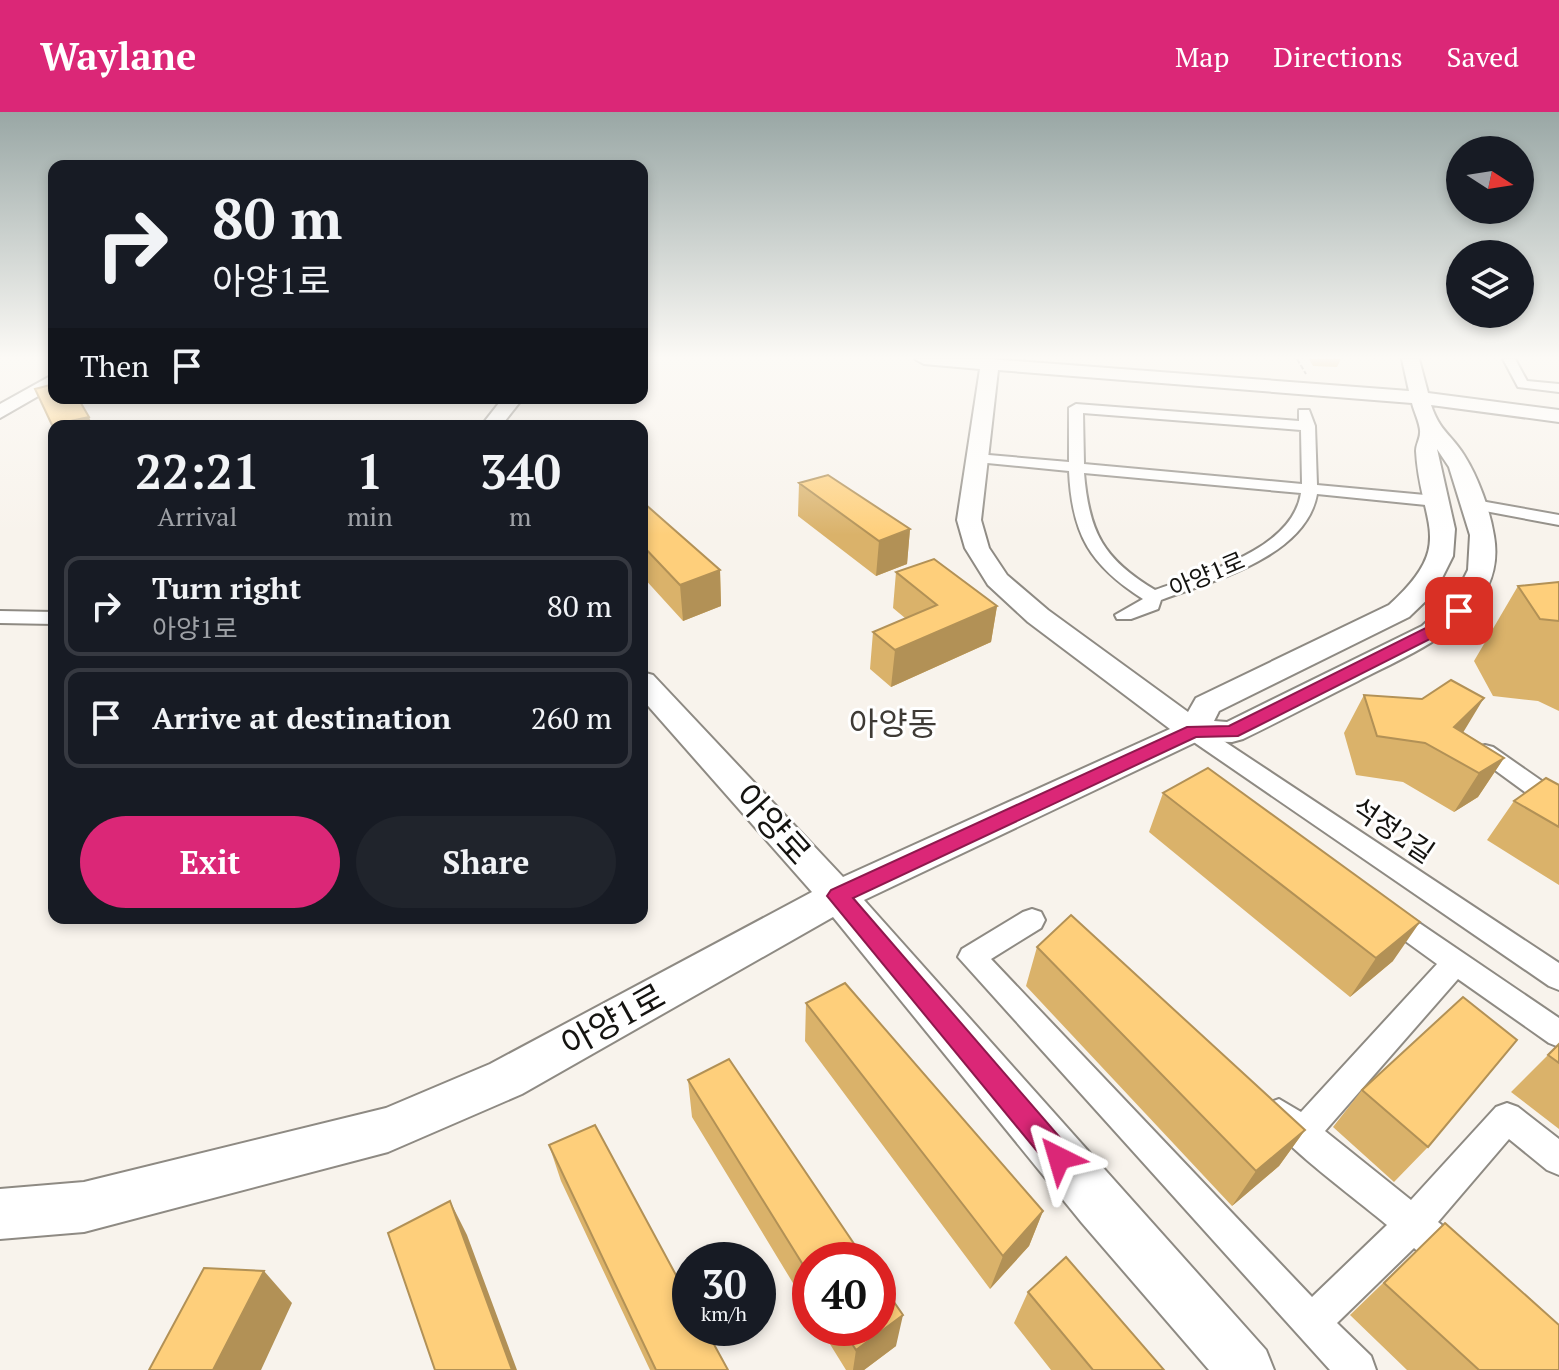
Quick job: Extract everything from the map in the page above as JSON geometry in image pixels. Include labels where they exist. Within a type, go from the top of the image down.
[{"type":"street","points":[[983,418],[969,520],[977,548],[997,580],[1038,616],[1193,731]]},
{"type":"street","name":"아양1로","points":[[1074,418],[1080,518],[1093,547],[1116,573],[1153,597],[1247,559],[1285,539],[1304,514],[1309,488],[1306,420],[1276,418]]},
{"type":"street","name":"아양1로","points":[[0,1214],[84,1207],[388,1130],[506,1079],[838,896],[1193,731],[1232,732],[1432,632],[1459,611],[1474,591],[1482,568],[1485,541],[1475,505],[1453,454],[1431,431],[1427,418]]},
{"type":"street","name":"아양1로","points":[[1193,731],[1207,705],[1399,611],[1426,586],[1441,556],[1443,529],[1426,448],[1431,431]]},
{"type":"street","points":[[977,458],[1436,501]]},
{"type":"street","points":[[1475,505],[1559,520]]},
{"type":"street","points":[[1124,615],[1151,605],[1153,597]]},
{"type":"street","points":[[0,617],[48,618]]},
{"type":"street","name":"아양로","points":[[648,688],[838,896],[1100,1205],[1246,1370]]},
{"type":"street","name":"석정2길","points":[[1193,731],[1559,978]]},
{"type":"street","points":[[1485,752],[1559,805]]},
{"type":"street","points":[[1369,901],[1559,1034]]},
{"type":"street","points":[[1032,920],[972,957],[1357,1370]]},
{"type":"street","points":[[1301,1135],[1456,962]]},
{"type":"street","points":[[1256,1092],[1301,1135],[1474,1275]]},
{"type":"street","points":[[1311,1323],[1413,1224],[1507,1118],[1559,1159]]},
{"type":"building","points":[[49,418],[86,418],[75,420]]},
{"type":"building","points":[[828,475],[910,529],[879,541],[799,483]]},
{"type":"building","points":[[648,507],[720,570],[680,585],[648,551]]},
{"type":"building","points":[[934,559],[997,606],[895,650],[873,632],[937,605],[896,572]]},
{"type":"building","points":[[1559,582],[1559,621],[1540,619],[1518,586]]},
{"type":"building","points":[[1451,680],[1484,698],[1454,727],[1504,758],[1479,773],[1425,743],[1377,736],[1364,695],[1422,699]]},
{"type":"building","points":[[1208,768],[1420,922],[1376,958],[1163,793]]},
{"type":"building","points":[[1546,778],[1559,785],[1559,827],[1514,801]]},
{"type":"building","points":[[1071,915],[1305,1130],[1256,1171],[1037,947]]},
{"type":"building","points":[[845,983],[1043,1211],[1003,1256],[806,1003]]},
{"type":"building","points":[[1463,997],[1517,1040],[1428,1147],[1362,1090]]},
{"type":"building","points":[[1559,1044],[1559,1063],[1548,1055]]},
{"type":"building","points":[[729,1059],[853,1242],[792,1242],[792,1247],[688,1080]]},
{"type":"building","points":[[595,1125],[672,1268],[672,1346],[715,1346],[728,1370],[656,1370],[549,1145]]},
{"type":"building","points":[[450,1201],[512,1370],[435,1370],[388,1233]]},
{"type":"building","points":[[1445,1223],[1559,1325],[1559,1370],[1479,1370],[1384,1283]]},
{"type":"building","points":[[1066,1257],[1164,1370],[1093,1370],[1028,1292]]},
{"type":"building","points":[[204,1268],[264,1271],[213,1370],[149,1370]]},
{"type":"building","points":[[896,1305],[903,1315],[896,1320]]},
{"type":"district","name":"아양동","points":[[893,724]]},
{"type":"route","points":[[1059,1158],[838,896],[1193,731],[1232,732],[1432,632],[1459,611]]}]
